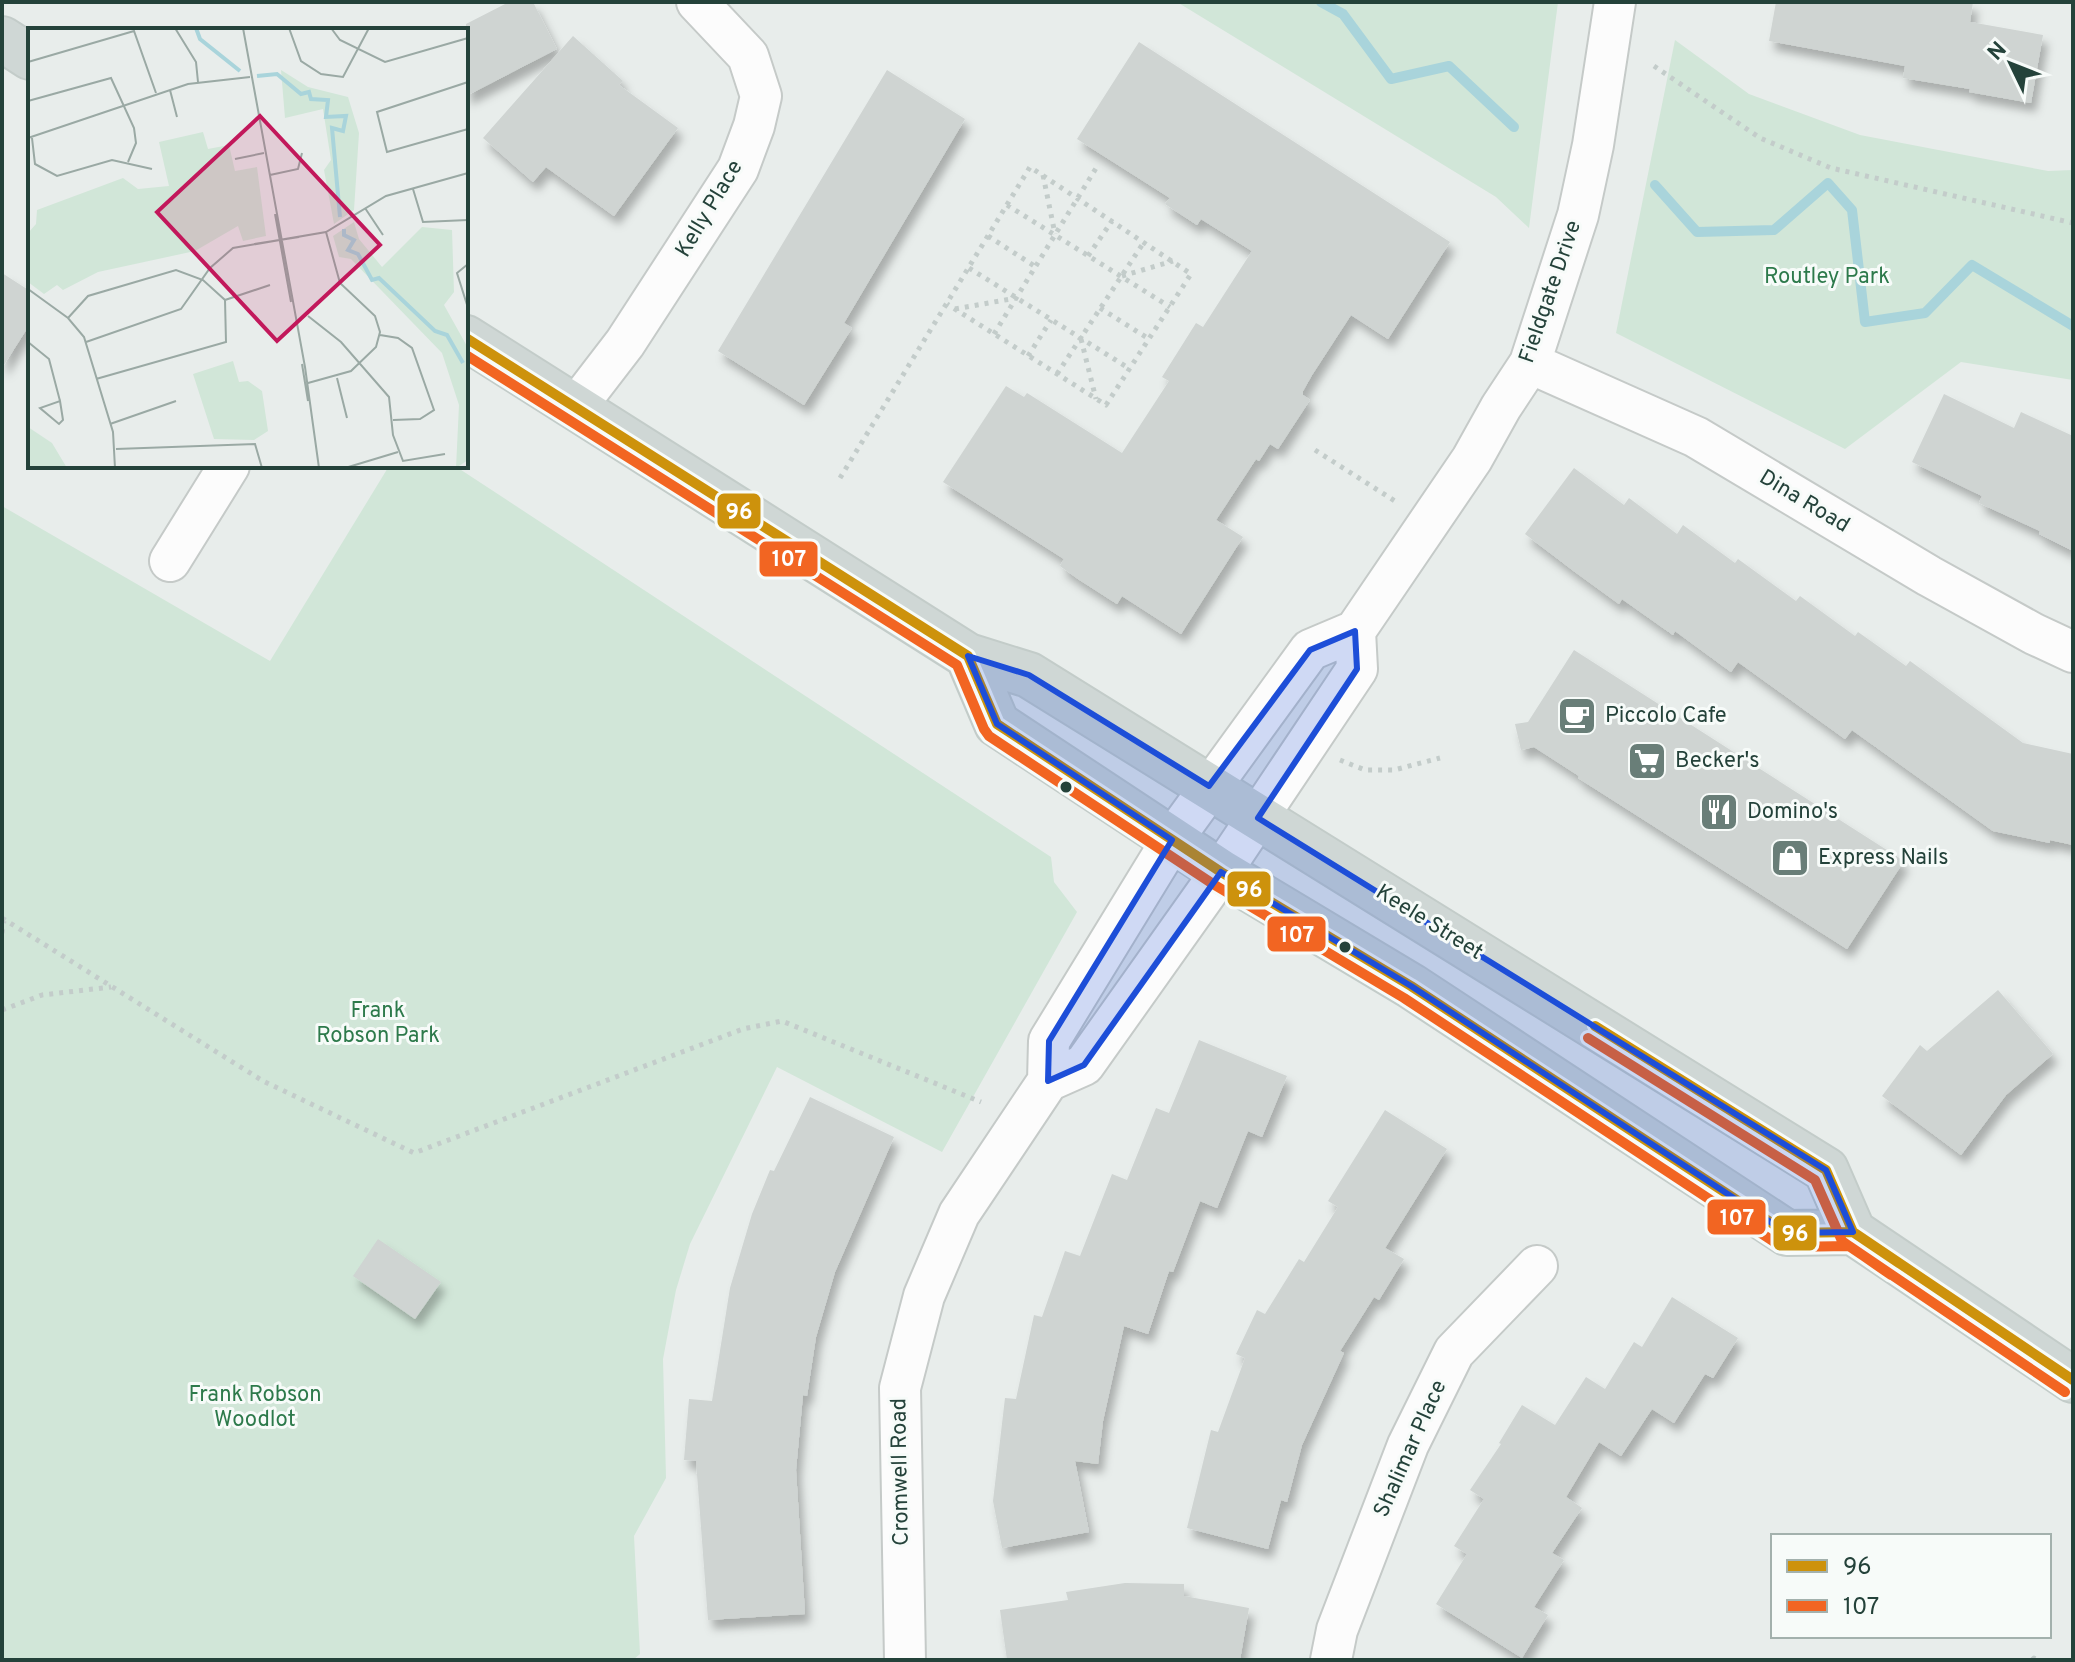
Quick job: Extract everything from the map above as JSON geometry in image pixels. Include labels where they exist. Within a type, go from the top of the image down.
[{"type":"main road","points":[[2,39],[28,56]]},
{"type":"main road","name":"Keele Street","points":[[468,339],[968,656],[1029,675],[1826,1170],[1853,1232]]},
{"type":"main road","points":[[968,656],[997,724],[1172,840],[1411,986],[1787,1233],[1853,1232],[2073,1380]]},
{"type":"street","name":"Kelly Place","points":[[575,408],[625,343],[738,169],[754,126],[761,96],[748,56],[697,2]]},
{"type":"street","name":"Fieldgate Drive","points":[[1355,631],[1472,459],[1530,363],[1578,215],[1593,145],[1615,2]]},
{"type":"street","name":"Dina Road","points":[[1530,363],[1696,437],[1929,576],[2073,652]]},
{"type":"street","points":[[170,561],[223,468]]},
{"type":"street","points":[[1355,631],[1357,669],[1258,818],[1084,1065],[1048,1081],[1049,1041],[1172,840],[1310,650],[1355,631]]},
{"type":"street","name":"Cromwell Road","points":[[905,1660],[900,1388],[924,1296],[959,1214],[1048,1081]]},
{"type":"street","name":"Shalimar Place","points":[[1331,1660],[1337,1630],[1408,1445],[1454,1352],[1537,1266]]},
{"type":"path","points":[[1654,66],[1760,138],[1831,168],[2073,223]]},
{"type":"path","points":[[994,334],[1098,165]]},
{"type":"path","points":[[840,478],[1030,167],[1191,274],[1106,405],[947,304]]},
{"type":"path","points":[[1043,175],[1055,235]]},
{"type":"path","points":[[1007,205],[1170,307]]},
{"type":"path","points":[[1088,256],[1112,221]]},
{"type":"path","points":[[988,236],[1036,267]]},
{"type":"path","points":[[1057,374],[1144,242]]},
{"type":"path","points":[[1121,276],[1173,261]]},
{"type":"path","points":[[969,268],[1130,369]]},
{"type":"path","points":[[954,309],[1017,298]]},
{"type":"path","points":[[1100,308],[1149,339]]},
{"type":"path","points":[[1028,356],[1051,319]]},
{"type":"path","points":[[1081,338],[1097,400]]},
{"type":"path","points":[[1315,450],[1429,523]]},
{"type":"path","points":[[1339,760],[1365,770],[1394,770],[1440,758]]},
{"type":"path","points":[[2,933],[3,919],[263,1081],[414,1153],[743,1029],[782,1021],[981,1102]]},
{"type":"path","points":[[2,1010],[42,995],[112,987]]},
{"type":"highlighted area","points":[[1355,631],[1357,669],[1258,818],[1826,1170],[1853,1232],[1787,1233],[1411,986],[1221,872],[1084,1065],[1048,1081],[1049,1041],[1172,840],[997,724],[968,656],[1029,675],[1209,786],[1310,650]]},
{"type":"green space","points":[[1177,2],[1558,2],[1529,228],[1496,197]]},
{"type":"green space","name":"Routley Park","points":[[1675,40],[1749,94],[1860,135],[2048,171],[2073,170],[2073,380],[1961,362],[1845,449],[1616,333]]},
{"type":"green space","name":"Frank Robson Park","points":[[388,468],[458,468],[1051,857],[1054,882],[1077,912],[942,1152],[777,1067],[690,1244],[676,1290],[663,1359],[666,1478],[634,1536],[640,1654],[633,1660],[2,1660],[2,506],[270,661]]},
{"type":"building","points":[[509,2],[533,2],[557,49],[468,95],[466,24]]},
{"type":"building","points":[[1776,2],[1973,2],[1970,22],[2043,35],[2031,103],[1903,78],[1905,66],[1769,41]]},
{"type":"building","points":[[573,36],[623,81],[619,85],[678,128],[614,216],[546,167],[533,182],[483,138]]},
{"type":"building","points":[[1139,42],[1450,242],[1388,339],[1351,315],[1303,391],[1303,395],[1310,400],[1278,449],[1270,444],[1259,461],[1256,459],[1216,520],[1243,537],[1181,634],[1122,596],[1117,604],[1060,566],[1064,559],[943,482],[1006,386],[1024,397],[1027,393],[1122,453],[1169,381],[1162,377],[1196,323],[1203,327],[1252,251],[1201,219],[1197,225],[1165,204],[1170,198],[1077,139]]},
{"type":"building","points":[[887,70],[965,119],[844,323],[852,328],[804,405],[718,351]]},
{"type":"building","points":[[2,273],[28,290],[28,327],[2,368]]},
{"type":"building","points":[[1944,394],[2014,428],[2021,412],[2073,436],[2073,551],[2039,534],[2040,531],[1979,503],[1982,496],[1912,462]]},
{"type":"building","points":[[1574,468],[1624,505],[1629,498],[1677,534],[1683,525],[1735,563],[1738,559],[1796,601],[1800,596],[1855,636],[1858,632],[1906,666],[1910,661],[2023,743],[2073,754],[2073,845],[1993,831],[1852,730],[1845,739],[1738,662],[1731,672],[1675,631],[1673,635],[1622,599],[1619,604],[1575,572],[1525,534]]},
{"type":"building","points":[[1574,650],[1904,861],[1847,949],[1534,747],[1521,750],[1515,724],[1528,722]]},
{"type":"building","points":[[1998,990],[2053,1054],[2006,1095],[1961,1155],[1882,1096],[1920,1045],[1927,1051]]},
{"type":"building","points":[[1199,1040],[1287,1076],[1262,1137],[1248,1131],[1217,1208],[1200,1201],[1173,1272],[1169,1271],[1148,1334],[1124,1326],[1103,1421],[1098,1464],[1075,1461],[1089,1532],[1002,1548],[993,1501],[1005,1398],[1016,1399],[1034,1315],[1042,1317],[1065,1251],[1080,1256],[1112,1174],[1127,1180],[1156,1108],[1169,1113]]},
{"type":"building","points":[[810,1097],[894,1137],[835,1272],[816,1337],[807,1396],[803,1395],[796,1470],[805,1614],[708,1620],[696,1461],[684,1460],[689,1399],[712,1401],[730,1288],[752,1214],[770,1170],[774,1171]]},
{"type":"building","points":[[1385,1110],[1447,1149],[1385,1248],[1404,1259],[1379,1300],[1374,1297],[1340,1351],[1344,1353],[1302,1445],[1287,1502],[1281,1500],[1268,1549],[1187,1528],[1211,1430],[1218,1432],[1245,1358],[1236,1354],[1257,1310],[1265,1314],[1299,1259],[1304,1262],[1338,1207],[1328,1201]]},
{"type":"building","points":[[378,1239],[441,1282],[415,1319],[353,1276]]},
{"type":"building","points":[[1672,1297],[1738,1338],[1713,1378],[1705,1374],[1674,1423],[1652,1409],[1621,1456],[1599,1442],[1566,1497],[1582,1508],[1552,1553],[1564,1560],[1534,1607],[1548,1615],[1522,1658],[1436,1604],[1467,1554],[1454,1546],[1484,1499],[1470,1490],[1501,1444],[1522,1405],[1555,1425],[1586,1377],[1605,1389],[1634,1342],[1642,1347]]},
{"type":"building","points":[[1125,1583],[1184,1584],[1184,1596],[1249,1608],[1240,1660],[1007,1660],[1000,1610],[1068,1600],[1066,1592]]},
{"type":"waterway","points":[[1321,2],[1343,14],[1391,79],[1449,66],[1514,127]]},
{"type":"waterway","points":[[1655,185],[1697,232],[1774,230],[1828,183],[1852,210],[1865,322],[1925,313],[1972,265],[2073,326]]},
{"type":"transit line","name":"96","points":[[468,339],[968,656],[997,724],[1221,872],[1411,986],[1787,1233],[1853,1232],[2073,1380]]},
{"type":"transit line","name":"107","points":[[468,356],[957,665],[989,736],[1213,884],[1404,998],[1779,1245],[1849,1246],[2065,1392]]},
{"type":"transit line","name":"96","points":[[1595,1026],[1826,1170],[1853,1232],[1899,1263]]},
{"type":"transit line","name":"107","points":[[1588,1038],[1815,1180],[1842,1241],[1891,1275]]},
{"type":"place","name":"Piccolo Cafe","points":[[1577,716]]},
{"type":"place","name":"Becker's","points":[[1647,761]]},
{"type":"place","name":"Domino's","points":[[1719,812]]},
{"type":"place","name":"Express Nails","points":[[1790,858]]},
{"type":"park label","name":"Frank Robson Woodlot","points":[[255,1408]]}]
